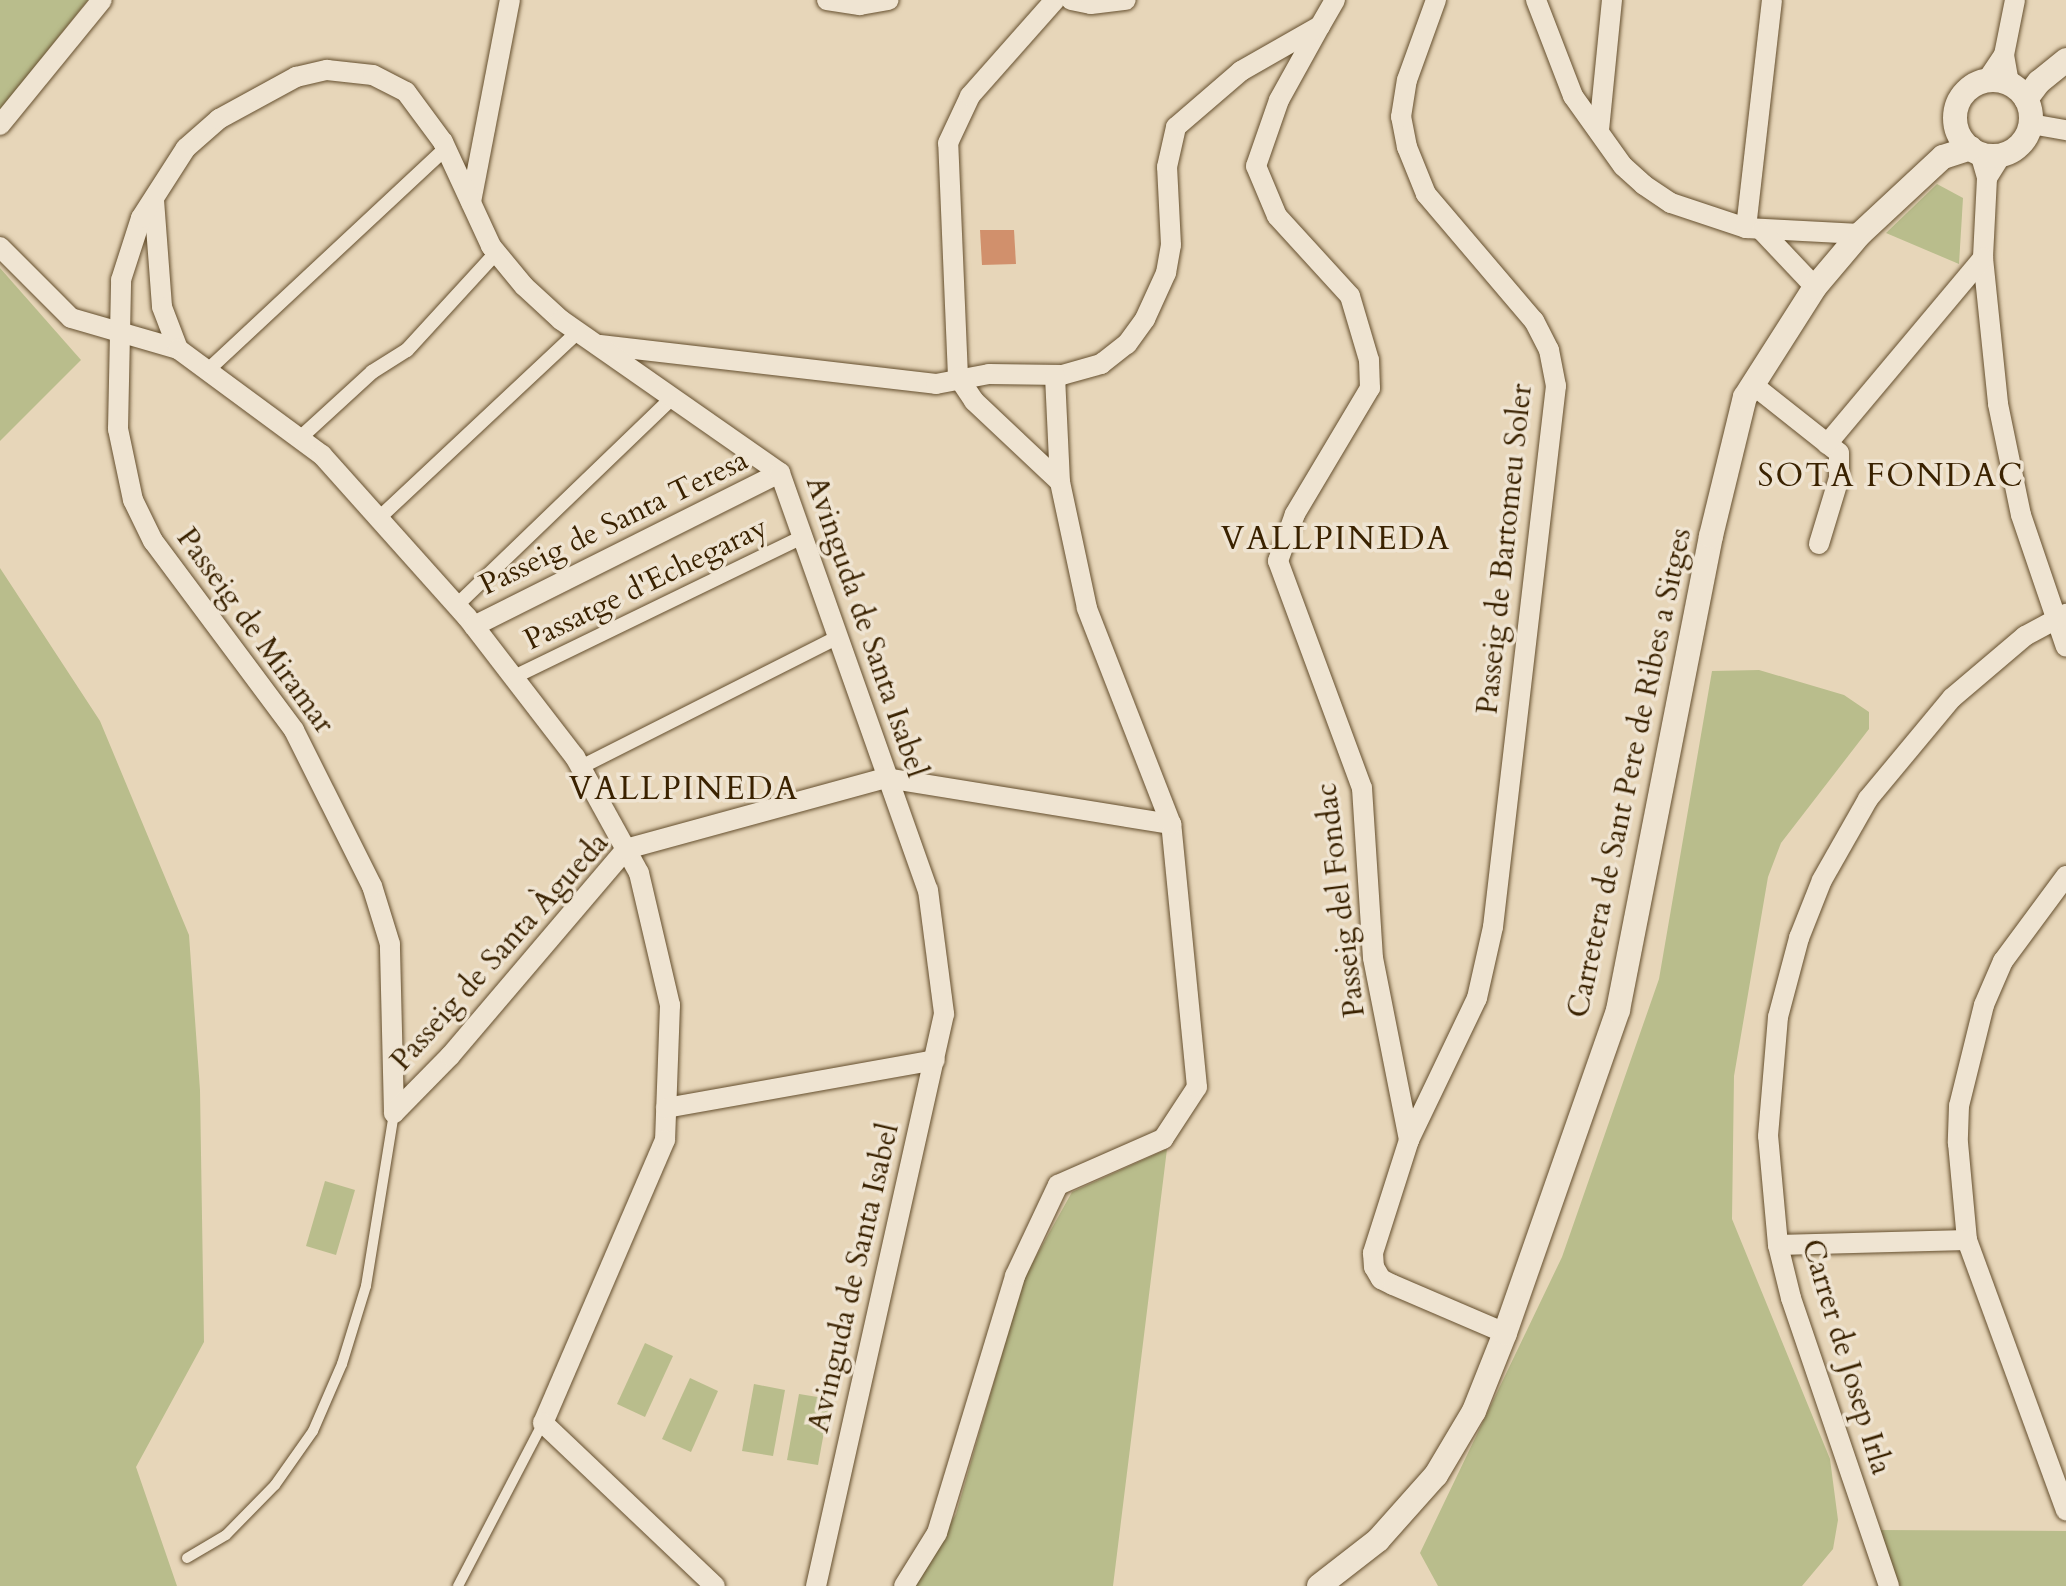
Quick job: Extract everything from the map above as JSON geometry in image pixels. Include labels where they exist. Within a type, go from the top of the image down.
[{"type":"street","points":[[0,125],[102,0]]},
{"type":"street","points":[[471,202],[510,0]]},
{"type":"street","points":[[827,0],[860,5],[889,0]]},
{"type":"street","points":[[1055,0],[970,96],[948,143],[958,377],[974,401],[1060,482]]},
{"type":"street","points":[[1071,0],[1091,4],[1126,0]]},
{"type":"street","name":"Passeig del Fondac","points":[[1335,0],[1279,100],[1256,166],[1277,216],[1350,296],[1369,360],[1370,388],[1295,514],[1278,561],[1362,788],[1373,958],[1409,1140],[1376,1244],[1374,1267],[1381,1279],[1505,1333]]},
{"type":"street","name":"Passeig de Bartomeu Soler","points":[[1409,1140],[1477,998],[1493,927],[1556,386],[1549,350],[1534,321],[1426,194],[1407,147],[1401,117],[1407,80],[1436,0]]},
{"type":"street","points":[[1536,0],[1565,80],[1599,130],[1644,185],[1671,203],[1754,230],[1860,234]]},
{"type":"street","points":[[1599,130],[1612,0]]},
{"type":"street","points":[[1754,230],[1772,0]]},
{"type":"street","points":[[1977,147],[2023,141],[2031,124],[2004,55],[2015,0]]},
{"type":"street","points":[[596,345],[936,384],[958,377],[1055,376],[1082,371],[1114,354],[1155,300],[1171,245],[1167,167],[1176,127],[1241,71],[1320,26]]},
{"type":"street","points":[[2066,60],[2016,86],[1965,93],[1958,104],[1987,178],[1983,258],[2000,419],[2021,515],[2060,617],[2066,647]]},
{"type":"street","name":"Avinguda de Santa Isabel","points":[[116,334],[130,243],[186,148],[219,119],[296,77],[327,70],[394,82],[446,148],[496,253],[524,286],[578,332],[780,473],[836,638],[928,890],[944,1014],[816,1586]]},
{"type":"street","points":[[2031,124],[2066,130]]},
{"type":"street","name":"Carretera de Sant Pere de Ribes a Sitges","points":[[1319,1586],[1378,1540],[1436,1475],[1474,1411],[1505,1333],[1618,1010],[1711,536],[1752,384],[1815,287],[1860,234],[1943,157],[1977,147]]},
{"type":"street","points":[[209,369],[446,148]]},
{"type":"street","points":[[154,200],[160,293],[178,349]]},
{"type":"street","points":[[1754,230],[1815,287]]},
{"type":"street","points":[[0,247],[71,318],[116,334],[178,349],[322,455],[457,605],[514,677],[581,767],[639,873],[670,1005],[665,1140],[543,1423],[715,1586]]},
{"type":"street","points":[[300,438],[372,372],[407,350],[496,253]]},
{"type":"street","points":[[1827,444],[1983,258]]},
{"type":"street","points":[[379,518],[578,332]]},
{"type":"street","name":"Passeig de Miramar","points":[[116,334],[118,429],[133,500],[153,541],[294,730],[372,886],[390,944],[394,1113]]},
{"type":"street","points":[[904,1586],[937,1533],[1015,1276],[1058,1185],[1163,1139],[1197,1087],[1171,824],[1087,608],[1060,482],[1055,376]]},
{"type":"street","points":[[1752,384],[1839,453],[1840,468],[1819,544]]},
{"type":"street","points":[[457,605],[672,398]]},
{"type":"street","name":"Passeig de Santa Teresa","points":[[474,626],[780,473]]},
{"type":"street","name":"Passatge d'Echegaray","points":[[514,677],[802,537]]},
{"type":"street","name":"Carrer de Josep Irla","points":[[1889,1586],[1778,1245],[1768,1136],[1774,1047],[1790,967],[1822,880],[1868,799],[1918,733],[1982,670],[2060,617]]},
{"type":"street","points":[[581,767],[836,638]]},
{"type":"street","name":"Passeig de Santa Àgueda","points":[[394,1113],[450,1056],[626,849],[886,778],[1171,824]]},
{"type":"street","points":[[2066,876],[2003,961],[1970,1050],[1958,1143],[1967,1240],[2066,1510]]},
{"type":"street","points":[[666,1108],[935,1060]]},
{"type":"street","points":[[1778,1245],[1967,1240]]},
{"type":"lane","name":"Passeig de Miramar","points":[[187,1558],[226,1535],[275,1485],[313,1431],[342,1364],[366,1286],[394,1113]]},
{"type":"lane","points":[[458,1586],[543,1423]]},
{"type":"green space","points":[[0,0],[88,0],[0,110]]},
{"type":"green space","points":[[1937,184],[1963,198],[1959,264],[1886,233]]},
{"type":"green space","points":[[0,268],[81,360],[0,441]]},
{"type":"green space","points":[[0,568],[100,721],[189,935],[200,1090],[204,1342],[136,1467],[177,1586],[0,1586]]},
{"type":"green space","points":[[1759,670],[1844,695],[1869,712],[1869,729],[1781,843],[1768,877],[1734,1076],[1732,1219],[1830,1459],[1838,1520],[1833,1549],[1802,1586],[1438,1586],[1420,1553],[1562,1257],[1659,979],[1712,671]]},
{"type":"green space","points":[[1167,1149],[1113,1586],[912,1586],[956,1514],[1024,1278],[1072,1192]]},
{"type":"green space","points":[[325,1181],[355,1190],[336,1255],[306,1246]]},
{"type":"green space","points":[[645,1343],[673,1356],[645,1417],[617,1404]]},
{"type":"green space","points":[[690,1378],[718,1391],[691,1452],[662,1439]]},
{"type":"green space","points":[[754,1384],[785,1390],[773,1456],[742,1451]]},
{"type":"green space","points":[[799,1394],[830,1399],[818,1465],[787,1460]]},
{"type":"green space","points":[[1876,1530],[2066,1531],[2066,1586],[1900,1586]]},
{"type":"building","points":[[980,230],[1014,230],[1016,264],[982,265]]},
{"type":"district","name":"SOTA FONDAC","points":[[1891,476]]},
{"type":"district","name":"VALLPINEDA","points":[[1336,539]]},
{"type":"district","name":"VALLPINEDA","points":[[684,789]]}]
